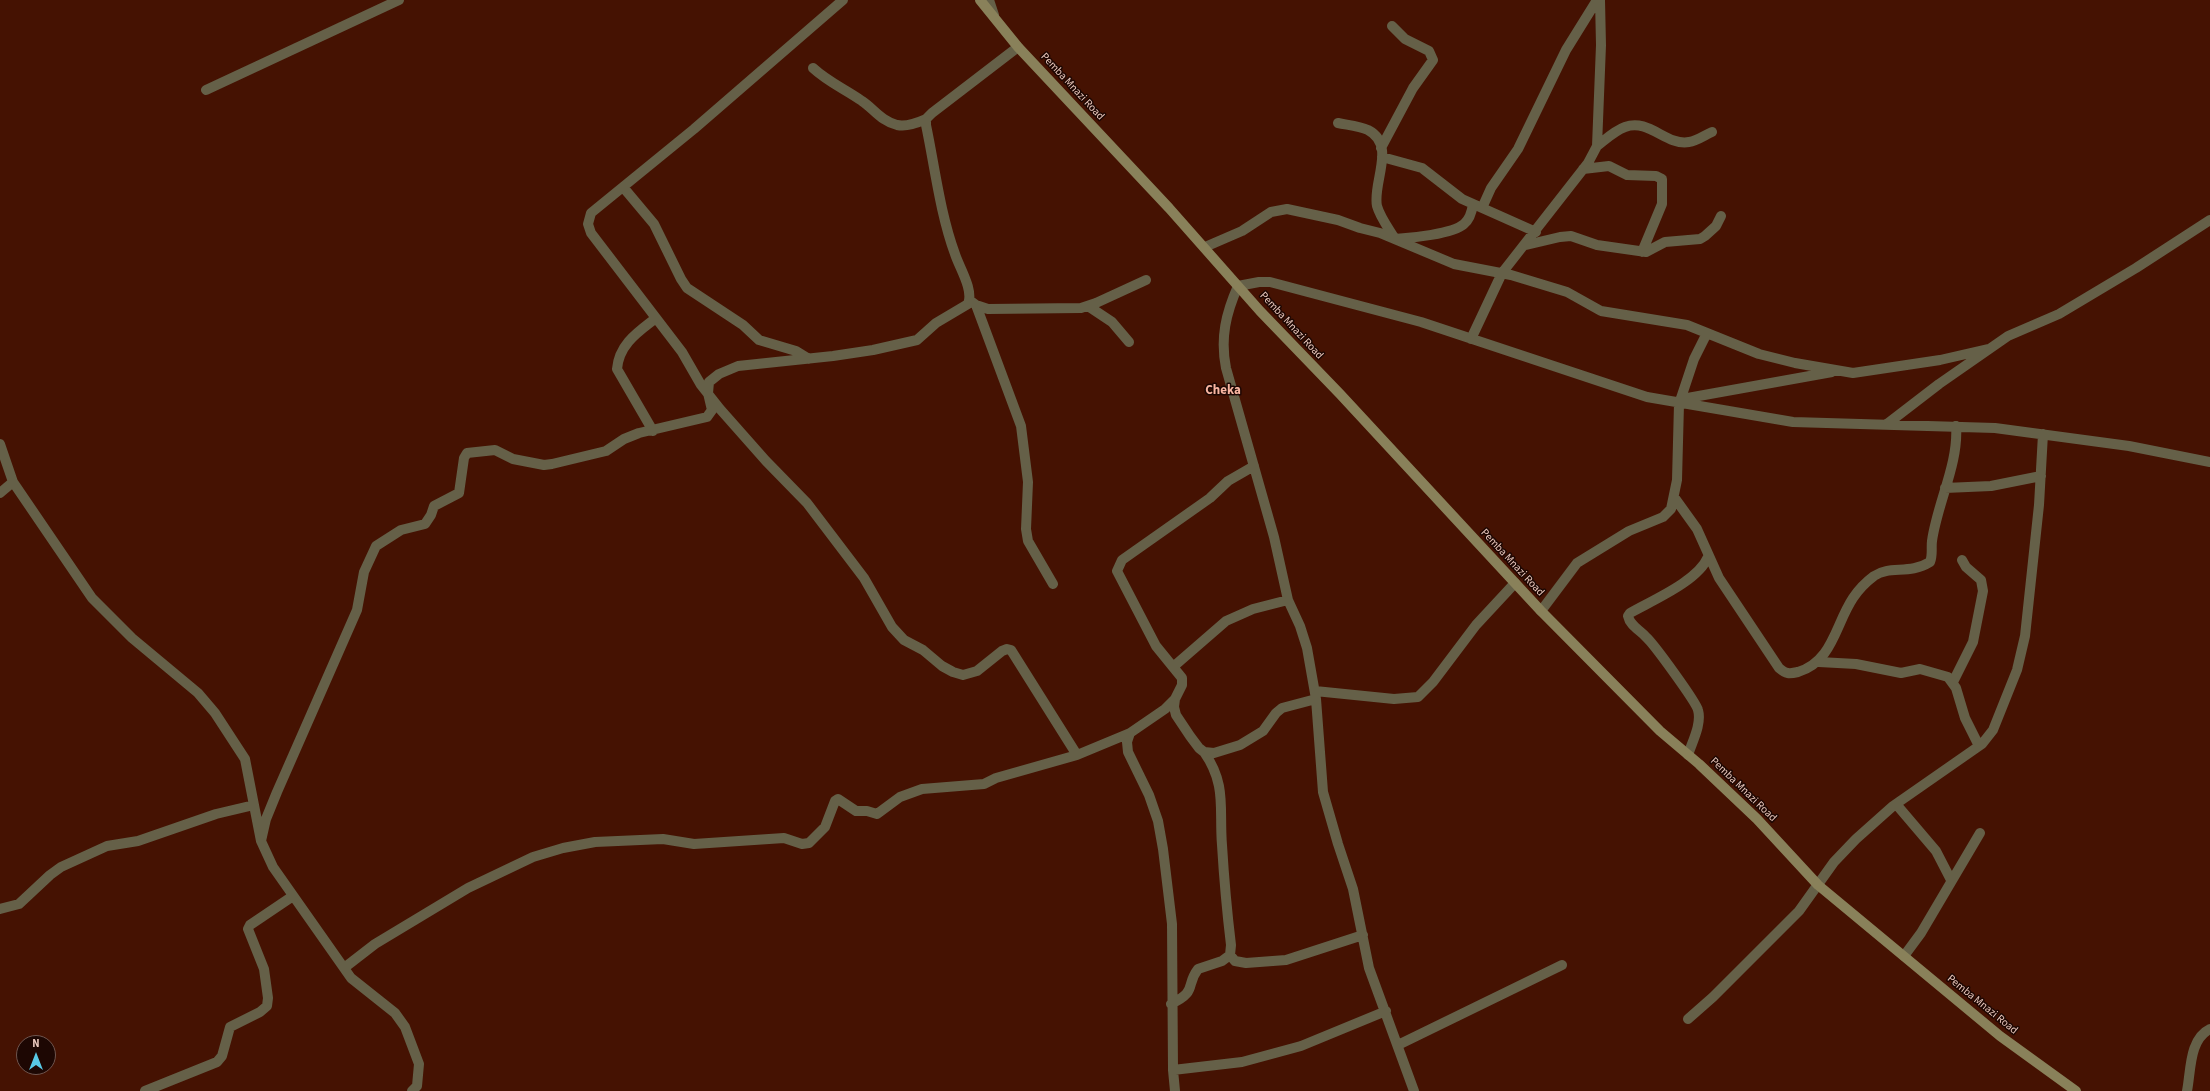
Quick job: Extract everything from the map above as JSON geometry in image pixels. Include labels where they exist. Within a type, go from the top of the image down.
[{"type":"main road","name":"Pemba Mnazi Road","points":[[980,0],[994,15],[1018,47],[1205,247],[1238,286],[1540,611],[1660,731],[1757,819],[1818,885],[2000,1036],[2076,1091]]},
{"type":"street","points":[[206,90],[399,0]]},
{"type":"street","points":[[843,0],[694,129],[592,213],[588,224],[591,233],[682,352],[708,393],[766,461],[807,503],[864,578],[892,627],[904,640],[923,650],[942,666],[963,675],[977,671],[1002,651],[1007,649],[1011,650],[1077,755]]},
{"type":"street","points":[[989,0],[994,15]]},
{"type":"street","points":[[1597,146],[1601,45],[1599,0]]},
{"type":"street","points":[[1395,239],[1418,238],[1460,226],[1468,219],[1518,148],[1566,50],[1599,0]]},
{"type":"street","points":[[1392,26],[1406,39],[1429,51],[1432,54],[1433,60],[1413,88],[1382,153],[1377,182],[1378,207],[1395,239]]},
{"type":"street","points":[[813,68],[826,80],[863,101],[883,119],[903,125],[926,119],[949,99],[971,85],[1018,47]]},
{"type":"street","points":[[926,119],[943,210],[973,302],[1021,426],[1028,482],[1028,541],[1054,584]]},
{"type":"street","points":[[1338,123],[1366,129],[1376,136],[1382,153]]},
{"type":"street","points":[[1471,339],[1502,273],[1536,232],[1583,169],[1597,146],[1621,128],[1634,125],[1651,128],[1661,135],[1682,142],[1695,140],[1712,132]]},
{"type":"street","points":[[1382,153],[1422,168],[1453,194],[1536,232]]},
{"type":"street","points":[[1583,169],[1609,166],[1627,175],[1656,176],[1662,180],[1662,204],[1642,252]]},
{"type":"street","points":[[623,187],[654,224],[687,288],[743,325],[759,340],[796,350],[809,359]]},
{"type":"street","points":[[1205,247],[1242,231],[1271,212],[1278,209],[1288,209],[1327,217],[1395,239],[1454,264],[1502,273],[1567,292],[1601,311],[1687,325],[1773,358],[1853,373],[1868,372],[1940,360],[1988,350]]},
{"type":"street","points":[[1526,245],[1571,236],[1598,245],[1642,252],[1665,242],[1700,239],[1716,226],[1721,216]]},
{"type":"street","points":[[1887,424],[2008,336],[2059,314],[2136,268],[2210,220]]},
{"type":"street","points":[[973,302],[988,309],[1081,308],[1146,280]]},
{"type":"street","points":[[1414,1091],[1369,968],[1353,889],[1323,792],[1316,695],[1304,636],[1288,600],[1274,537],[1223,353],[1225,325],[1230,305],[1238,286],[1258,282],[1281,284],[1421,322],[1647,397],[1681,401],[1792,422],[1832,425],[1887,424],[1995,428],[2129,446],[2210,462]]},
{"type":"street","points":[[261,841],[266,819],[277,792],[358,610],[364,572],[378,544],[390,539],[400,530],[425,524],[431,515],[434,506],[459,493],[464,458],[467,453],[495,450],[513,459],[544,465],[606,451],[624,439],[698,421],[709,415],[712,410],[707,386],[710,380],[738,366],[809,359],[873,350],[917,340],[936,323],[973,302]]},
{"type":"street","points":[[1088,306],[1112,322],[1129,342]]},
{"type":"street","points":[[653,431],[619,376],[617,361],[626,343],[656,318]]},
{"type":"street","points":[[1540,611],[1577,563],[1629,531],[1668,513],[1674,497],[1677,480],[1681,401],[1690,371],[1707,333]]},
{"type":"street","points":[[1681,401],[1837,370]]},
{"type":"street","points":[[1819,662],[1831,643],[1840,621],[1853,598],[1867,582],[1883,571],[1911,570],[1930,562],[1932,557],[1932,541],[1945,488],[1956,434],[1956,426]]},
{"type":"street","points":[[1688,1018],[1775,936],[1799,911],[1834,862],[1856,839],[1896,804],[1979,746],[1993,730],[2018,663],[2025,636],[2041,476],[2043,434]]},
{"type":"street","points":[[0,444],[13,482],[92,598],[132,638],[198,693],[215,713],[245,759],[261,841],[273,867],[351,978],[395,1013],[405,1027],[419,1064],[417,1086],[412,1091]]},
{"type":"street","points":[[344,968],[375,944],[468,888],[533,857],[562,848],[595,842],[662,839],[694,844],[784,838],[802,844],[809,843],[825,826],[835,801],[838,799],[856,811],[867,811],[877,814],[900,797],[922,789],[984,784],[996,778],[1077,755],[1130,733],[1165,709],[1175,699],[1182,685],[1182,678],[1156,646],[1117,572],[1118,566],[1122,560],[1210,498],[1228,481],[1254,466]]},
{"type":"street","points":[[1945,488],[1991,486],[2041,476]]},
{"type":"street","points":[[0,493],[13,482]]},
{"type":"street","points":[[1674,497],[1697,529],[1708,557],[1730,596],[1779,668],[1785,674],[1790,674],[1819,662],[1856,664],[1901,673],[1920,669],[1940,674],[1948,677],[1953,682],[1965,718],[1979,746]]},
{"type":"street","points":[[1688,755],[1699,721],[1698,709],[1650,642],[1632,624],[1628,616],[1630,613],[1694,576],[1704,566],[1708,557]]},
{"type":"street","points":[[1953,682],[1972,642],[1983,591],[1981,580],[1966,567],[1962,560]]},
{"type":"street","points":[[1204,752],[1214,752],[1240,745],[1263,731],[1276,713],[1282,708],[1316,695],[1394,699],[1418,697],[1433,682],[1476,625],[1515,584]]},
{"type":"street","points":[[1173,667],[1226,621],[1253,609],[1288,600]]},
{"type":"street","points":[[1175,699],[1174,707],[1176,715],[1199,748],[1204,752],[1215,770],[1222,801],[1222,845],[1231,945],[1230,955],[1235,961],[1246,963],[1286,960],[1363,935]]},
{"type":"street","points":[[1130,733],[1127,742],[1128,752],[1149,796],[1158,821],[1164,849],[1172,924],[1171,1004],[1175,1091]]},
{"type":"street","points":[[1896,804],[1936,851],[1951,880]]},
{"type":"street","points":[[0,909],[19,904],[50,875],[61,868],[108,846],[138,841],[216,814],[254,806]]},
{"type":"street","points":[[1904,956],[1921,934],[1951,880],[1980,833]]},
{"type":"street","points":[[145,1091],[217,1062],[222,1056],[230,1027],[260,1012],[267,1006],[268,998],[264,969],[248,929],[250,925],[293,896]]},
{"type":"street","points":[[1171,1004],[1183,998],[1190,990],[1198,969],[1222,961],[1230,955]]},
{"type":"street","points":[[1398,1045],[1562,964]]},
{"type":"street","points":[[1173,1070],[1242,1062],[1301,1046],[1386,1011]]},
{"type":"street","points":[[2187,1091],[2194,1050],[2203,1033],[2210,1029]]},
{"type":"district","name":"Cheka","points":[[1223,391]]}]
